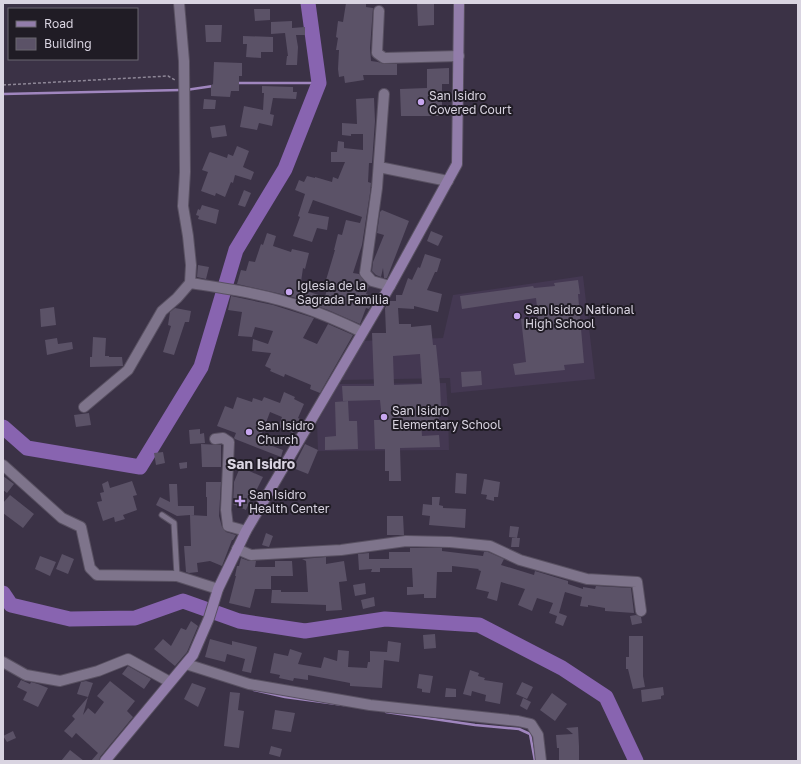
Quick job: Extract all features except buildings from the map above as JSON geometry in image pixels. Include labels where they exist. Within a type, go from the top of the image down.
[{"type":"main road","points":[[105,761],[193,655],[209,618],[217,592],[246,531],[390,286],[457,164],[459,56],[458,3]]},
{"type":"street","points":[[84,407],[128,370],[162,311],[177,298],[190,283],[188,236],[183,206],[185,172],[185,90],[179,3]]},
{"type":"street","points":[[379,11],[377,53],[384,58],[459,56]]},
{"type":"street","points":[[384,94],[377,188],[365,273],[372,281],[390,286]]},
{"type":"street","points":[[378,167],[448,182]]},
{"type":"street","points":[[190,283],[272,298],[303,307],[362,332]]},
{"type":"street","points":[[215,439],[223,438],[229,442],[226,510],[228,526],[246,531]]},
{"type":"street","points":[[3,465],[62,518],[81,527],[90,568],[97,575],[177,576],[217,592]]},
{"type":"street","points":[[237,549],[251,555],[341,550],[406,541],[450,542],[490,546],[520,560],[587,579],[637,582],[641,611]]},
{"type":"street","points":[[3,662],[26,675],[60,681],[98,671],[128,659],[170,682]]},
{"type":"street","points":[[186,664],[249,684],[370,705],[531,724],[538,735],[541,761]]},
{"type":"lane","points":[[162,515],[174,522],[177,576]]},
{"type":"path","points":[[3,85],[168,76],[175,80],[179,86],[185,90]]},
{"type":"shaded area","name":"San Isidro National High School","points":[[583,276],[595,379],[451,393],[450,378],[341,380],[360,341],[443,338],[453,295]]},
{"type":"shaded area","name":"San Isidro Elementary School","points":[[446,383],[449,450],[318,451],[317,423],[338,384]]},
{"type":"waterway","points":[[3,427],[27,448],[140,467],[201,367],[236,250],[285,169],[319,83],[308,3]]},
{"type":"waterway","points":[[236,83],[319,83]]},
{"type":"waterway","points":[[186,90],[213,86]]},
{"type":"waterway","points":[[3,94],[181,90]]},
{"type":"waterway","points":[[3,593],[11,605],[70,619],[135,618],[183,601],[239,621],[305,631],[385,619],[479,625],[562,668],[606,697],[636,761]]},
{"type":"waterway","points":[[254,690],[285,697],[344,705]]},
{"type":"waterway","points":[[386,712],[475,725],[519,729],[530,734],[535,761]]},
{"type":"place","name":"San Isidro Covered Court","points":[[421,102]]},
{"type":"place","name":"Iglesia de la Sagrada Familia","points":[[289,292]]},
{"type":"place","name":"San Isidro National High School","points":[[517,316]]},
{"type":"place","name":"San Isidro Elementary School","points":[[384,417]]},
{"type":"place","name":"San Isidro Church","points":[[249,432]]},
{"type":"place","name":"San Isidro Health Center","points":[[240,501]]},
{"type":"district","name":"San Isidro","points":[[261,463]]}]
